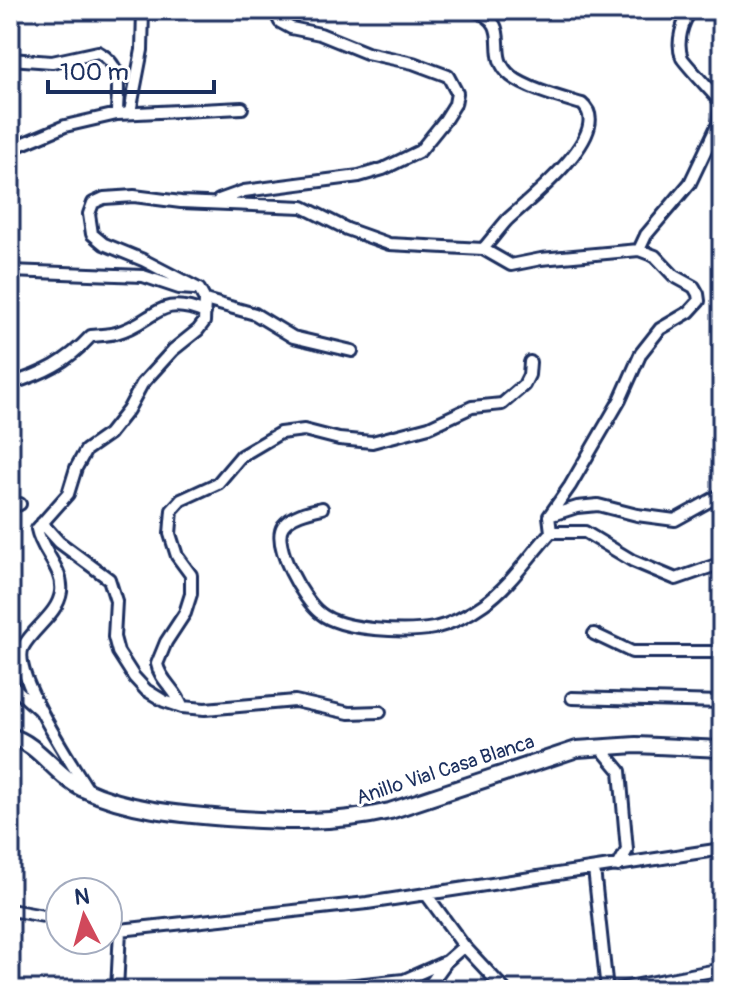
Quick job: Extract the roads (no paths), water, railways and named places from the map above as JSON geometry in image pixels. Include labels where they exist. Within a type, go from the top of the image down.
[{"type":"main road","name":"Anillo Vial Casa Blanca","points":[[10,736],[36,751],[62,776],[112,800],[161,812],[285,822],[348,819],[390,811],[577,749],[636,745],[722,749]]},
{"type":"street","points":[[130,112],[142,50],[143,10]]},
{"type":"street","points":[[212,202],[244,191],[359,176],[383,169],[420,151],[455,104],[457,93],[448,76],[413,63],[367,53],[320,34],[291,28],[280,22],[274,10]]},
{"type":"street","points":[[473,10],[490,16],[495,22],[501,64],[511,76],[582,104],[589,109],[590,118],[588,133],[559,172],[507,221],[483,249]]},
{"type":"street","points":[[639,250],[646,235],[690,183],[721,114],[721,102],[682,59],[680,33],[686,16],[692,10]]},
{"type":"street","points":[[10,59],[52,62],[98,52],[110,59],[118,73],[117,114]]},
{"type":"street","points":[[10,149],[65,126],[117,114],[242,108]]},
{"type":"street","points":[[89,791],[43,714],[20,663],[22,649],[57,605],[62,590],[57,570],[37,529],[68,494],[76,468],[86,450],[109,434],[128,410],[142,384],[173,350],[198,330],[204,322],[205,313],[205,300],[199,289],[104,244],[92,234],[89,214],[93,203],[104,198],[134,196],[181,202],[303,207],[347,229],[389,244],[483,249],[511,265],[541,259],[639,250],[655,256],[674,276],[694,287],[699,301],[689,312],[660,329],[641,353],[615,410],[549,516],[551,532],[509,581],[475,610],[432,628],[383,629],[334,620],[320,614],[289,568],[281,542],[283,526],[300,514],[322,508]]},
{"type":"street","points":[[10,271],[143,276],[179,288],[199,289]]},
{"type":"street","points":[[205,300],[255,314],[293,337],[352,351]]},
{"type":"street","points":[[10,384],[48,370],[73,355],[91,336],[118,333],[169,306],[189,306],[205,313]]},
{"type":"street","points":[[182,707],[179,695],[162,676],[157,664],[166,642],[185,613],[191,594],[191,575],[177,556],[170,534],[172,510],[181,500],[218,483],[241,456],[280,433],[304,430],[339,439],[372,442],[429,427],[472,407],[502,404],[524,385],[530,362]]},
{"type":"street","points":[[549,516],[577,507],[598,505],[652,518],[675,520],[722,494]]},
{"type":"street","points":[[42,523],[59,542],[109,579],[116,601],[114,637],[118,652],[146,690],[164,701],[182,707],[234,708],[295,701],[349,713],[380,712]]},
{"type":"street","points":[[551,532],[585,532],[633,561],[676,579],[722,563]]},
{"type":"street","points":[[594,634],[632,652],[722,652]]},
{"type":"street","points":[[10,684],[43,714]]},
{"type":"street","points":[[572,698],[722,702]]},
{"type":"street","points":[[600,747],[620,771],[627,850],[618,866]]},
{"type":"street","points":[[124,927],[367,903],[722,849]]},
{"type":"street","points":[[594,869],[609,990],[722,969]]},
{"type":"street","points":[[426,894],[464,946],[505,990]]},
{"type":"street","points":[[10,910],[44,916]]},
{"type":"street","points":[[426,990],[447,961],[464,946]]},
{"type":"street","points":[[115,956],[117,990]]},
{"type":"street","points":[[306,990],[404,980],[447,961]]}]
